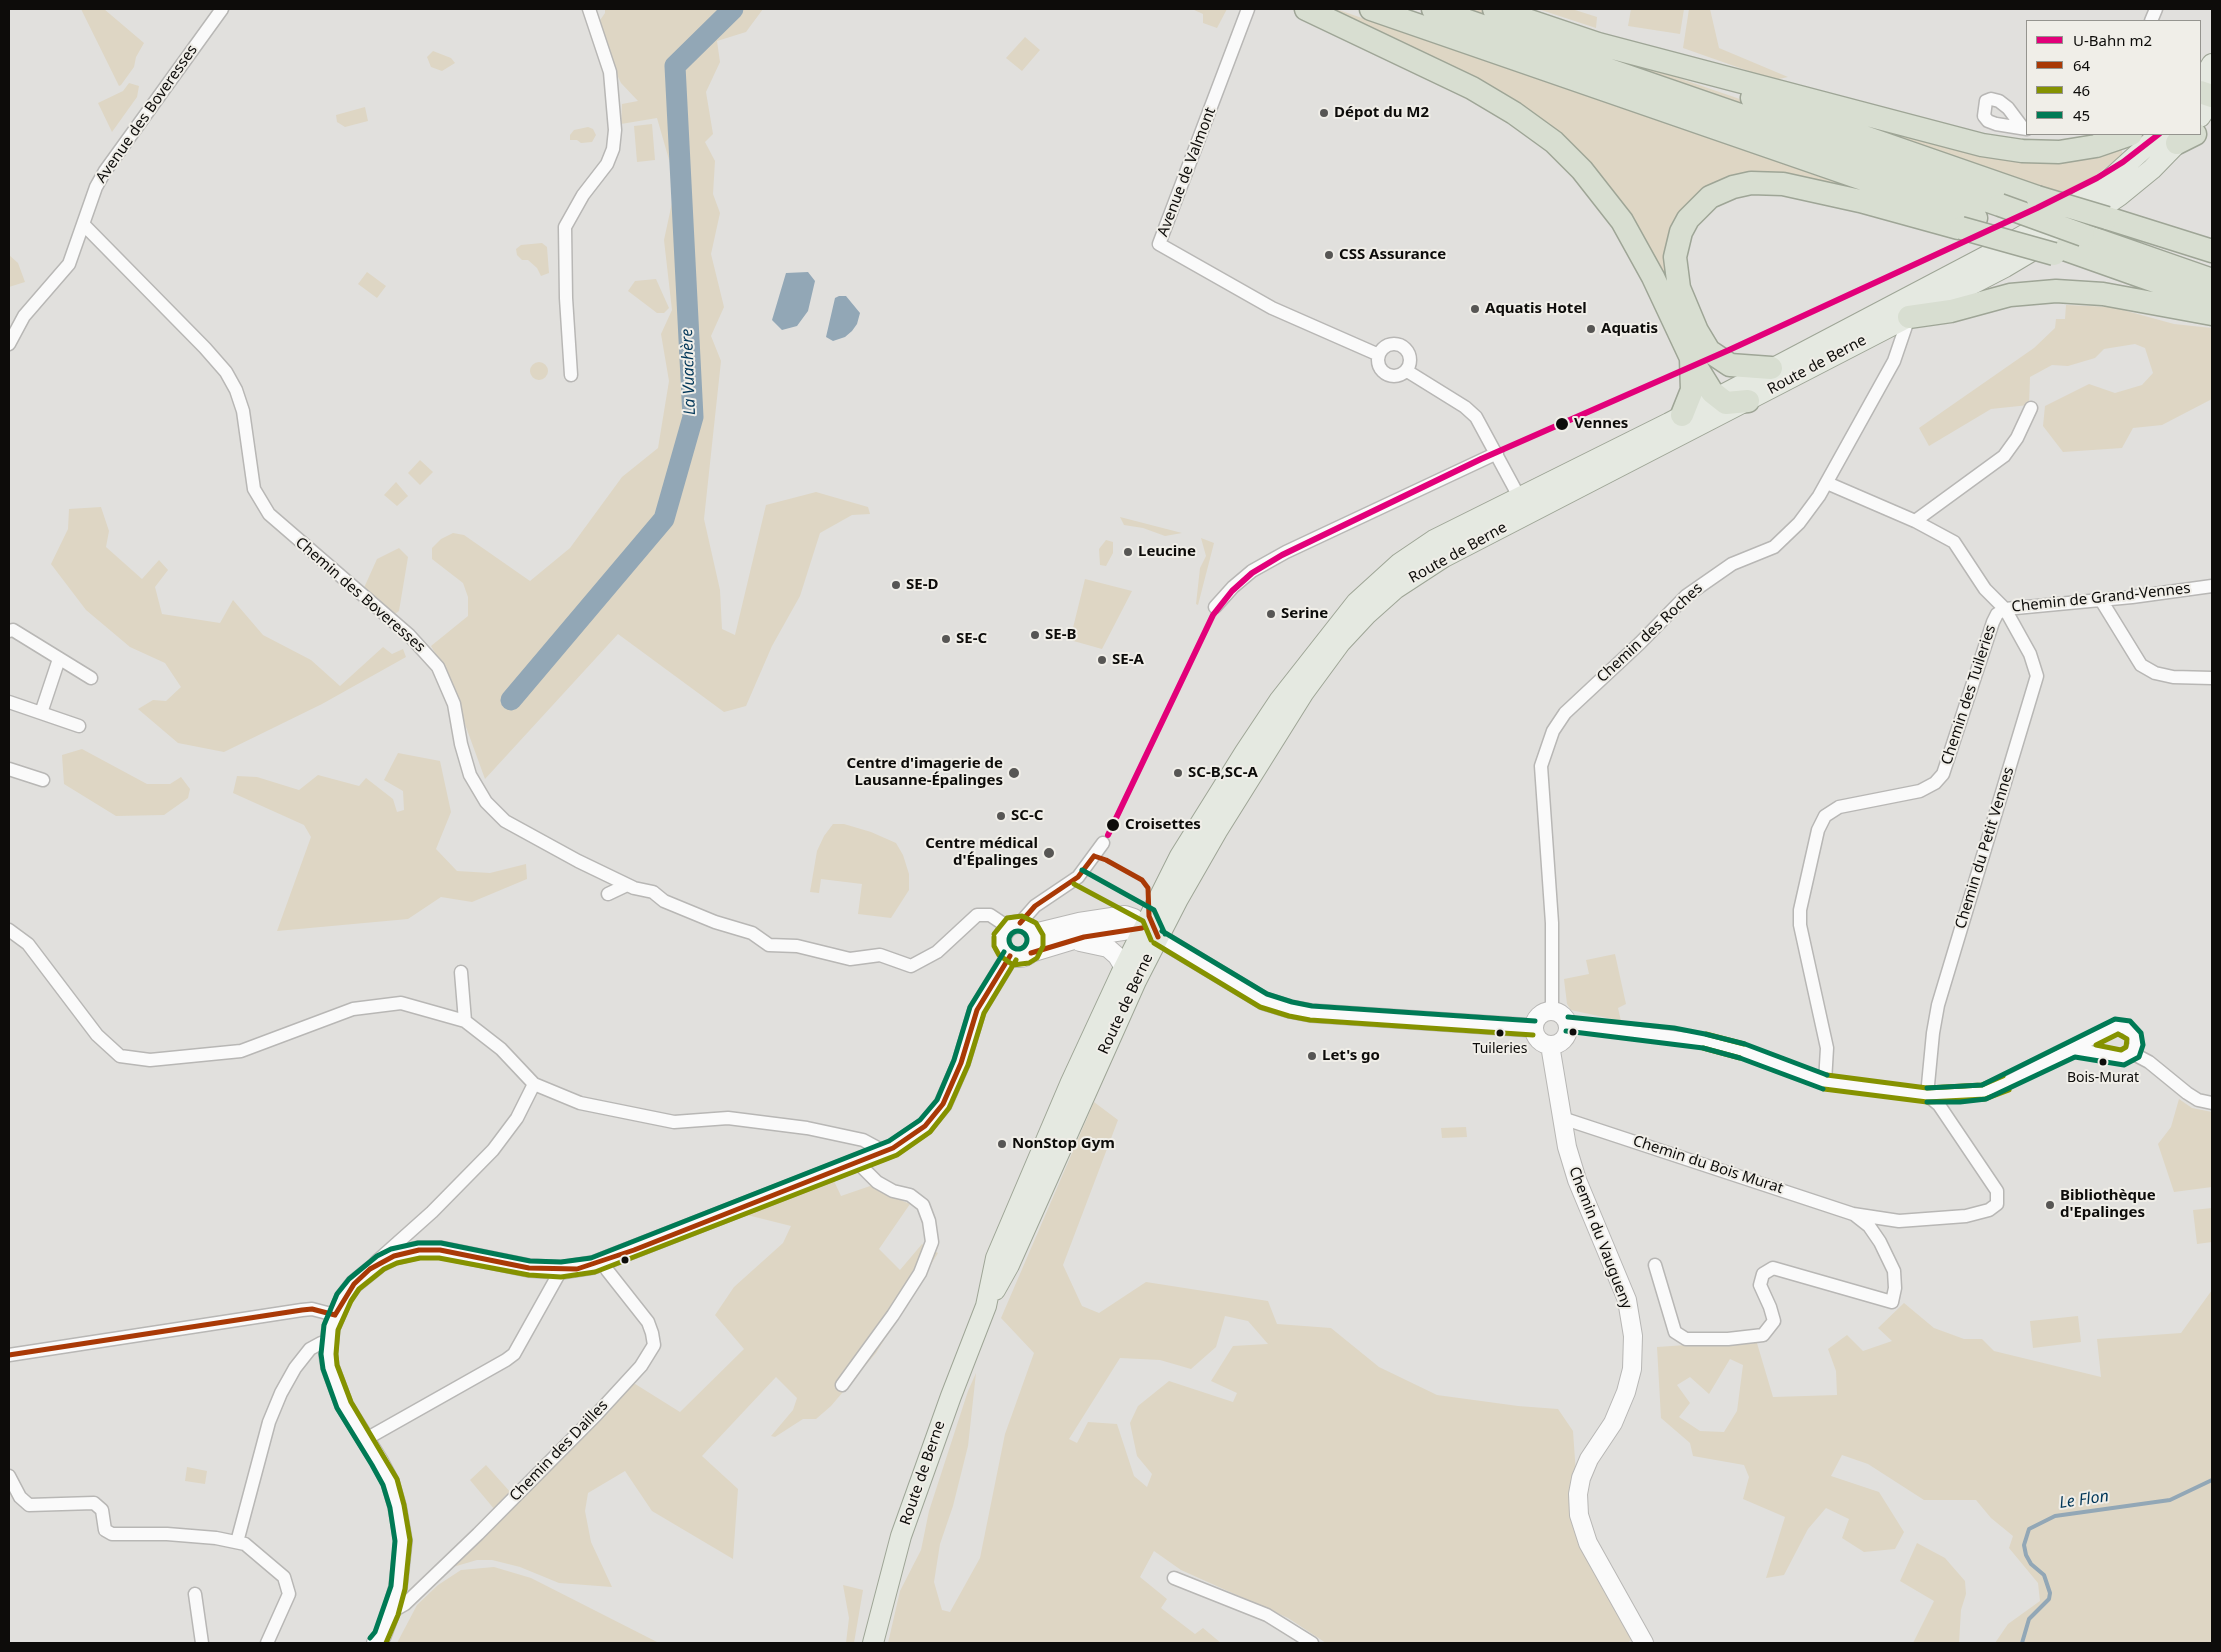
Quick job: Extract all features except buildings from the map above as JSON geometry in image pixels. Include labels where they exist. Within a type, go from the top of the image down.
[{"type":"highway","points":[[1306,9],[1479,92],[1529,123],[1571,158],[1609,202],[1634,241],[1691,358],[1716,397],[1731,404],[1748,401]]},
{"type":"highway","points":[[1371,9],[1968,223],[2212,302]]},
{"type":"highway","points":[[1433,9],[2212,280]]},
{"type":"highway","points":[[1494,9],[2037,196],[2212,250]]},
{"type":"highway","points":[[1598,44],[1956,139],[2004,149],[2045,152],[2072,150],[2096,146],[2128,135]]},
{"type":"highway","points":[[1771,368],[1730,365],[1716,357],[1702,341],[1679,288],[1675,257],[1681,232],[1688,218],[1710,197],[1733,187],[1751,183],[1783,184],[1968,223]]},
{"type":"highway","points":[[1909,317],[1951,311],[2010,295],[2056,291],[2112,296],[2212,314]]},
{"type":"highway","points":[[1682,415],[1692,390],[1691,358]]},
{"type":"main road","points":[[2201,112],[2206,85]]},
{"type":"main road","name":"Route de Berne","points":[[1524,506],[1748,401],[2005,267],[2103,208],[2136,183],[2179,136]]},
{"type":"main road","name":"Route de Berne","points":[[986,1306],[996,1258],[1068,1089],[1124,968],[1207,848],[1315,676],[1353,628],[1381,601],[1418,573],[1524,506],[1682,415],[1996,251],[2063,213],[2108,181],[2179,136]]},
{"type":"main road","name":"Route de Berne","points":[[873,1643],[901,1536],[945,1412],[986,1306],[1009,1265],[1132,990],[1150,932]]},
{"type":"street","name":"Avenue des Boveresses","points":[[9,344],[24,316],[69,264],[96,187],[105,171],[222,9]]},
{"type":"street","points":[[571,375],[566,298],[565,227],[583,195],[607,164],[613,149],[616,130],[610,72],[589,9]]},
{"type":"street","name":"Avenue de Valmont","points":[[1248,9],[1159,244],[1272,308],[1379,355]]},
{"type":"street","name":"Chemin des Boveresses","points":[[84,225],[205,348],[226,372],[236,390],[243,411],[254,489],[269,514],[409,635],[438,667],[454,704],[467,767],[486,802],[513,826],[638,890],[654,892],[664,901],[715,922],[752,933],[769,945],[797,946],[850,959],[880,955],[904,965],[915,965],[944,947],[977,915],[990,915],[1021,928]]},
{"type":"street","name":"Chemin des Roches","points":[[1552,1012],[1552,923],[1541,766],[1553,731],[1565,714],[1686,596],[1732,564],[1774,547],[1799,523],[1827,483],[1899,349],[1909,317]]},
{"type":"street","points":[[1399,345],[1409,353],[1410,365],[1407,371],[1396,377],[1389,376],[1380,368],[1379,355],[1387,346],[1399,345]]},
{"type":"street","points":[[1407,371],[1473,413],[1524,506]]},
{"type":"street","points":[[1915,521],[2004,456],[2017,438],[2031,408]]},
{"type":"street","points":[[1215,607],[1232,587],[1252,571],[1286,552],[1496,453]]},
{"type":"street","name":"Chemin de Grand-Vennes","points":[[1827,483],[1915,521],[1954,542],[1985,589],[2004,609],[2101,600],[2212,586]]},
{"type":"street","points":[[2101,600],[2141,664],[2155,673],[2173,677],[2212,678]]},
{"type":"street","name":"Chemin des Tuileries","points":[[1825,1082],[1827,1048],[1800,925],[1800,910],[1818,830],[1825,816],[1839,807],[1920,791],[1935,782],[1943,774],[1993,622],[2004,609]]},
{"type":"street","name":"Chemin du Petit Vennes","points":[[1927,1094],[1933,1032],[1938,1005],[2037,676],[2030,654],[2004,609]]},
{"type":"street","points":[[9,631],[12,630],[91,678]]},
{"type":"street","points":[[41,713],[59,659]]},
{"type":"street","points":[[9,702],[79,726]]},
{"type":"street","points":[[9,769],[43,780]]},
{"type":"street","points":[[1021,928],[1035,906],[1078,877],[1102,843]]},
{"type":"street","points":[[608,894],[627,884]]},
{"type":"street","points":[[1150,932],[1070,940],[1021,958],[1010,956],[1001,944],[1001,937],[1021,928],[1125,915],[1134,918],[1150,932],[1264,1001],[1290,1010],[1534,1028]]},
{"type":"street","points":[[1021,928],[1036,944],[1031,953]]},
{"type":"street","points":[[9,930],[28,944],[97,1035],[120,1056],[150,1060],[241,1052],[353,1009],[401,1003],[465,1021],[501,1049],[534,1084],[580,1103],[674,1122],[728,1118],[816,1130],[863,1140],[876,1147],[880,1154]]},
{"type":"street","points":[[1070,940],[1108,948],[1117,956],[1124,968]]},
{"type":"street","points":[[370,1270],[394,1256],[420,1250],[440,1250],[529,1268],[561,1270],[593,1265],[880,1154],[914,1135],[942,1104],[961,1063],[977,1010],[1010,956]]},
{"type":"street","points":[[461,972],[465,1021]]},
{"type":"street","points":[[1552,1012],[1562,1016],[1567,1024],[1564,1039],[1550,1045],[1540,1042],[1534,1028],[1535,1023],[1542,1014],[1552,1012]]},
{"type":"street","points":[[1567,1024],[1704,1041],[1742,1052],[1825,1082],[1960,1096],[1984,1092],[2006,1083],[2117,1026],[2126,1028],[2134,1035],[2136,1044],[2132,1053],[2122,1058],[2074,1049]]},
{"type":"street","name":"Chemin du Vaugueny","points":[[1550,1045],[1567,1147],[1577,1180],[1626,1300],[1634,1342],[1632,1369],[1620,1408],[1589,1459],[1581,1478],[1578,1494],[1579,1515],[1588,1543],[1644,1643]]},
{"type":"street","points":[[2132,1053],[2150,1062],[2198,1100],[2212,1103]]},
{"type":"street","points":[[376,1643],[382,1636],[391,1612],[402,1569],[403,1541],[397,1506],[390,1482],[336,1388],[330,1367],[328,1343],[335,1315],[354,1284],[392,1246],[432,1212],[493,1150],[517,1118],[534,1084]]},
{"type":"street","name":"Chemin du Bois Murat","points":[[1562,1118],[1853,1214],[1899,1221],[1966,1216],[1989,1210],[1997,1204],[1997,1191],[1939,1105],[1927,1094]]},
{"type":"street","points":[[842,1385],[893,1315],[920,1273],[932,1242],[929,1221],[922,1205],[910,1195],[892,1191],[877,1182],[858,1163]]},
{"type":"street","name":"Chemin du Bois Murat","points":[[1655,1265],[1675,1332],[1686,1339],[1728,1339],[1763,1335],[1774,1321],[1760,1286],[1763,1274],[1772,1268],[1892,1302],[1896,1288],[1894,1271],[1880,1242],[1869,1226],[1853,1214]]},
{"type":"street","points":[[366,1438],[514,1354],[561,1270]]},
{"type":"street","name":"Chemin des Dailles","points":[[391,1612],[405,1604],[478,1534],[596,1415],[640,1366],[654,1345],[648,1322],[606,1270]]},
{"type":"street","points":[[9,1356],[302,1310],[312,1309],[335,1315]]},
{"type":"street","points":[[237,1542],[269,1422],[281,1393],[295,1368],[310,1349],[321,1343],[328,1343]]},
{"type":"street","points":[[9,1476],[20,1497],[29,1505],[94,1503],[102,1510],[105,1530],[112,1534],[167,1534],[245,1544],[284,1577],[289,1594],[267,1643]]},
{"type":"street","points":[[1174,1578],[1267,1615],[1312,1643]]},
{"type":"street","points":[[195,1594],[202,1643]]},
{"type":"shaded area","points":[[81,9],[104,9],[144,43],[136,57],[134,67],[121,85],[119,86]]},
{"type":"shaded area","points":[[605,9],[763,9],[746,32],[717,41],[720,62],[706,92],[713,134],[705,142],[715,161],[713,194],[720,213],[711,254],[724,307],[711,336],[721,361],[704,519],[720,590],[722,629],[735,635],[766,505],[816,492],[868,507],[870,514],[852,515],[820,533],[800,596],[772,646],[746,706],[724,712],[618,634],[485,779],[446,672],[431,646],[468,616],[468,597],[463,583],[432,559],[432,548],[441,539],[453,533],[464,535],[530,581],[570,548],[622,477],[658,448],[669,381],[661,334],[672,310],[664,240],[676,184],[657,118],[621,124],[622,104],[638,101],[621,83],[594,29],[605,13]]},
{"type":"shaded area","points":[[1192,9],[1227,9],[1217,28],[1203,23],[1203,14]]},
{"type":"shaded area","points":[[1320,9],[1336,9],[1884,199],[1773,179],[1690,207],[1680,301],[1561,140]]},
{"type":"shaded area","points":[[1469,9],[1478,9],[2051,206],[2047,210]]},
{"type":"shaded area","points":[[1538,9],[1572,9],[1597,17],[1596,28]]},
{"type":"shaded area","points":[[1631,9],[1684,9],[1680,34],[1628,26]]},
{"type":"shaded area","points":[[1689,9],[1710,9],[1719,48],[1788,77],[1774,80],[1683,48]]},
{"type":"shaded area","points":[[1025,37],[1040,50],[1022,71],[1006,58]]},
{"type":"shaded area","points":[[433,51],[451,58],[455,63],[442,71],[431,67],[427,57]]},
{"type":"shaded area","points":[[129,83],[139,86],[137,97],[112,132],[98,103],[123,91]]},
{"type":"shaded area","points":[[1766,93],[1986,150],[2119,144],[2123,154],[2068,197]]},
{"type":"shaded area","points":[[365,107],[368,121],[345,127],[337,122],[336,115]]},
{"type":"shaded area","points":[[652,124],[655,160],[637,162],[634,126]]},
{"type":"shaded area","points":[[588,127],[593,129],[596,135],[592,142],[581,143],[577,140],[570,140],[570,135],[574,130]]},
{"type":"shaded area","points":[[542,243],[547,247],[549,273],[541,276],[537,268],[528,260],[522,260],[517,255],[516,249],[521,245]]},
{"type":"shaded area","points":[[9,255],[18,263],[25,282],[9,287]]},
{"type":"shaded area","points":[[367,272],[386,286],[377,298],[358,284]]},
{"type":"shaded area","points":[[656,279],[669,308],[664,313],[657,313],[628,291],[635,281]]},
{"type":"shaded area","points":[[2066,305],[2112,307],[2174,324],[2212,328],[2212,399],[2162,425],[2133,428],[2122,448],[2063,452],[2043,426],[2045,406],[2089,384],[2115,393],[2142,385],[2153,373],[2145,348],[2135,344],[2104,349],[2095,358],[2068,366],[2052,365],[2030,377],[2029,405],[1991,409],[1929,446],[1919,428],[2034,348],[2055,328],[2056,319],[2065,319]]},
{"type":"shaded area","points":[[539,362],[545,365],[548,371],[545,377],[539,380],[533,377],[530,371],[533,365]]},
{"type":"shaded area","points":[[420,460],[433,472],[420,485],[408,473]]},
{"type":"shaded area","points":[[396,482],[408,496],[397,506],[384,495]]},
{"type":"shaded area","points":[[101,507],[109,531],[106,547],[142,579],[159,560],[168,570],[155,587],[162,614],[220,623],[233,600],[263,635],[311,660],[340,686],[383,647],[392,654],[403,649],[406,657],[322,704],[224,752],[178,743],[138,709],[153,700],[166,701],[181,687],[165,663],[130,647],[86,610],[51,564],[68,529],[69,509]]},
{"type":"shaded area","points":[[1120,517],[1182,533],[1165,536],[1143,528],[1124,525]]},
{"type":"shaded area","points":[[1201,538],[1214,543],[1198,605],[1196,604],[1200,568],[1206,556]]},
{"type":"shaded area","points":[[1106,540],[1113,542],[1113,553],[1106,566],[1100,565],[1099,549]]},
{"type":"shaded area","points":[[399,548],[408,557],[399,611],[392,616],[363,590],[377,559]]},
{"type":"shaded area","points":[[1085,579],[1132,591],[1102,649],[1070,640]]},
{"type":"shaded area","points":[[82,749],[147,784],[170,784],[181,777],[190,789],[188,798],[164,815],[116,816],[64,784],[62,755]]},
{"type":"shaded area","points":[[398,753],[440,761],[451,812],[436,849],[457,871],[490,873],[526,864],[527,879],[472,902],[441,897],[408,919],[277,931],[311,837],[304,825],[233,793],[237,776],[257,777],[299,790],[318,775],[359,786],[366,778],[393,799],[397,812],[404,810],[403,791],[384,780]]},
{"type":"shaded area","points":[[833,824],[844,824],[871,832],[896,843],[903,855],[909,874],[909,890],[891,918],[858,914],[862,884],[821,879],[819,893],[810,892],[817,851],[824,836]]},
{"type":"shaded area","points":[[1615,954],[1626,1004],[1618,1008],[1621,1021],[1571,1010],[1567,1004],[1564,979],[1589,974],[1586,960]]},
{"type":"shaded area","points":[[2179,1099],[2192,1108],[2212,1112],[2212,1187],[2174,1192],[2158,1144],[2171,1127]]},
{"type":"shaded area","points":[[1094,1102],[1118,1120],[1063,1265],[1082,1306],[1099,1313],[1146,1282],[1268,1301],[1277,1324],[1331,1328],[1379,1367],[1437,1395],[1518,1406],[1558,1409],[1573,1431],[1579,1517],[1636,1637],[1627,1643],[1326,1643],[1288,1618],[1181,1570],[1154,1551],[1140,1577],[1167,1599],[1161,1608],[1195,1634],[1203,1628],[1221,1643],[888,1643],[900,1591],[921,1550],[929,1511],[968,1391],[976,1373],[968,1446],[953,1506],[940,1544],[934,1582],[942,1610],[950,1612],[980,1558],[1005,1434],[1034,1353],[1001,1318]],"holes":[[[1225,1316],[1248,1321],[1268,1344],[1233,1346],[1211,1381],[1237,1393],[1233,1402],[1169,1381],[1138,1406],[1130,1423],[1137,1456],[1152,1474],[1147,1487],[1134,1476],[1117,1424],[1088,1422],[1077,1443],[1069,1439],[1120,1358],[1160,1360],[1191,1369],[1216,1347]]]},
{"type":"shaded area","points":[[1466,1127],[1467,1137],[1442,1138],[1441,1128]]},
{"type":"shaded area","points":[[834,1181],[841,1196],[876,1184],[891,1196],[910,1204],[879,1249],[900,1270],[922,1244],[938,1253],[876,1353],[831,1406],[816,1419],[803,1419],[775,1437],[771,1436],[793,1410],[797,1398],[776,1377],[702,1456],[738,1489],[733,1559],[652,1511],[625,1471],[588,1493],[585,1511],[591,1542],[612,1587],[559,1583],[520,1567],[492,1560],[477,1560],[453,1567],[438,1579],[632,1382],[680,1412],[744,1349],[715,1315],[734,1287],[783,1243],[791,1226],[747,1215]]},
{"type":"shaded area","points":[[2212,1208],[2212,1242],[2197,1244],[2193,1210]]},
{"type":"shaded area","points":[[2212,1290],[2212,1643],[1995,1643],[2008,1624],[2040,1601],[2038,1583],[2009,1548],[2013,1536],[1991,1518],[1976,1500],[1924,1500],[1868,1464],[1842,1455],[1831,1476],[1879,1492],[1904,1532],[1895,1549],[1864,1552],[1842,1538],[1849,1519],[1826,1508],[1808,1529],[1784,1575],[1766,1578],[1785,1517],[1743,1499],[1749,1477],[1744,1465],[1693,1456],[1690,1443],[1661,1418],[1657,1347],[1730,1342],[1754,1333],[1773,1397],[1837,1395],[1836,1371],[1828,1349],[1847,1335],[1863,1351],[1892,1341],[1878,1328],[1904,1303],[1934,1328],[1964,1339],[1982,1339],[1994,1351],[2101,1377],[2097,1339],[2181,1333]],"holes":[[[1730,1359],[1743,1365],[1737,1411],[1724,1432],[1700,1431],[1679,1417],[1690,1403],[1677,1385],[1690,1377],[1709,1394]]]},
{"type":"shaded area","points":[[2078,1316],[2081,1342],[2033,1348],[2030,1321]]},
{"type":"shaded area","points":[[486,1465],[512,1494],[495,1510],[470,1480]]},
{"type":"shaded area","points":[[187,1467],[207,1471],[205,1484],[185,1481]]},
{"type":"shaded area","points":[[1917,1543],[1945,1558],[1965,1581],[1966,1594],[1961,1610],[1959,1643],[1913,1643],[1934,1601],[1900,1581]]},
{"type":"shaded area","points":[[494,1567],[531,1578],[659,1643],[397,1643],[417,1605],[438,1585],[461,1570]]},
{"type":"shaded area","points":[[843,1585],[863,1590],[854,1643],[846,1643],[849,1618]]},
{"type":"water","points":[[808,272],[815,281],[808,311],[797,326],[782,330],[772,320],[786,273]]},
{"type":"water","points":[[846,296],[860,313],[857,324],[852,331],[845,337],[833,341],[826,337],[835,298]]},
{"type":"waterway","name":"La Vuachère","points":[[511,700],[664,519],[693,417],[675,66],[733,9]]},
{"type":"waterway","name":"Le Flon","points":[[2022,1643],[2029,1619],[2049,1599],[2050,1593],[2044,1575],[2031,1564],[2026,1555],[2024,1545],[2029,1529],[2055,1516],[2170,1500],[2212,1480]]},
{"type":"metro line","name":"m2","points":[[1108,835],[1213,615],[1232,591],[1252,573],[1282,555],[1481,459],[1729,350],[2037,208],[2097,178],[2123,162],[2158,135]]},
{"type":"transit line","name":"64","points":[[1094,856],[1106,860],[1142,880],[1148,888],[1149,916],[1158,937]]},
{"type":"transit line","name":"64","points":[[1020,923],[1035,906],[1078,877],[1094,856]]},
{"type":"transit line","name":"45","points":[[1082,870],[1154,910],[1165,934]]},
{"type":"transit line","name":"46","points":[[1074,884],[1143,921],[1151,940]]},
{"type":"transit line","name":"46","points":[[994,934],[1007,918],[1022,916],[1036,923],[1043,935],[1043,946],[1037,958],[1029,963],[1013,965],[999,955],[994,946],[994,937]]},
{"type":"transit line","name":"64","points":[[1031,953],[1084,937],[1142,928]]},
{"type":"transit line","name":"45","points":[[1014,931],[1022,931],[1027,936],[1027,940],[1025,947],[1014,949],[1009,944],[1009,936],[1014,931]]},
{"type":"transit line","name":"45","points":[[1162,931],[1267,994],[1292,1002],[1312,1006],[1535,1021]]},
{"type":"transit line","name":"46","points":[[1154,943],[1260,1007],[1289,1016],[1310,1020],[1533,1035]]},
{"type":"transit line","name":"45","points":[[370,1638],[375,1632],[391,1586],[395,1541],[390,1508],[383,1485],[337,1408],[323,1369],[321,1354],[324,1325],[337,1294],[349,1279],[377,1256],[391,1249],[418,1243],[441,1243],[530,1261],[561,1262],[591,1258],[889,1141],[920,1120],[937,1100],[954,1060],[970,1007],[1004,952]]},
{"type":"transit line","name":"64","points":[[335,1315],[354,1284],[370,1269],[394,1256],[419,1250],[440,1250],[529,1268],[577,1269],[634,1250],[893,1148],[925,1126],[943,1104],[961,1063],[977,1010],[1010,956]]},
{"type":"transit line","name":"46","points":[[386,1643],[398,1615],[405,1589],[410,1540],[397,1479],[351,1402],[337,1365],[338,1330],[351,1301],[359,1289],[384,1269],[397,1263],[420,1258],[439,1258],[529,1275],[561,1277],[595,1272],[897,1155],[930,1132],[949,1108],[968,1065],[984,1013],[1016,960]]},
{"type":"transit line","name":"45","points":[[1568,1017],[1674,1028],[1705,1034],[1745,1044],[1827,1075]]},
{"type":"transit line","name":"45","points":[[1927,1088],[1982,1085],[2115,1019],[2130,1021],[2141,1033],[2143,1045],[2139,1057],[2124,1065],[2075,1057],[1986,1099],[1960,1102],[1927,1102]]},
{"type":"transit line","name":"45","points":[[1566,1031],[1703,1048],[1740,1058],[1823,1089]]},
{"type":"transit line","name":"46","points":[[1706,1034],[1744,1044]]},
{"type":"transit line","name":"46","points":[[2118,1034],[2127,1039],[2126,1047],[2121,1050],[2096,1045],[2118,1034]]},
{"type":"transit line","name":"46","points":[[1703,1048],[1740,1058]]},
{"type":"transit line","name":"46","points":[[1827,1075],[1927,1088],[1982,1085],[2003,1076]]},
{"type":"transit line","name":"46","points":[[1824,1089],[1927,1102],[1985,1099],[2009,1090]]},
{"type":"transit line","name":"64","points":[[9,1355],[302,1310],[312,1309],[335,1315]]},
{"type":"place","name":"Dépot du M2","points":[[1324,113]]},
{"type":"place","name":"CSS Assurance","points":[[1329,255]]},
{"type":"place","name":"Aquatis Hotel","points":[[1475,309]]},
{"type":"place","name":"Aquatis","points":[[1591,329]]},
{"type":"place","name":"Vennes","points":[[1562,424]]},
{"type":"place","name":"Leucine","points":[[1128,552]]},
{"type":"place","name":"SE-D","points":[[896,585]]},
{"type":"place","name":"Serine","points":[[1271,614]]},
{"type":"place","name":"SE-B","points":[[1035,635]]},
{"type":"place","name":"SE-C","points":[[946,639]]},
{"type":"place","name":"SE-A","points":[[1102,660]]},
{"type":"place","name":"Centre d'imagerie de Lausanne-Épalinges","points":[[1014,773]]},
{"type":"place","name":"SC-B,SC-A","points":[[1178,773]]},
{"type":"place","name":"SC-C","points":[[1001,816]]},
{"type":"place","name":"Croisettes","points":[[1113,825]]},
{"type":"place","name":"Centre médical d'Épalinges","points":[[1049,853]]},
{"type":"place","name":"Tuileries","points":[[1500,1033]]},
{"type":"place","name":"Let's go","points":[[1312,1056]]},
{"type":"place","name":"Bois-Murat","points":[[2103,1062]]},
{"type":"place","name":"NonStop Gym","points":[[1002,1144]]},
{"type":"place","name":"Bibliothèque d'Epalinges","points":[[2050,1205]]}]
